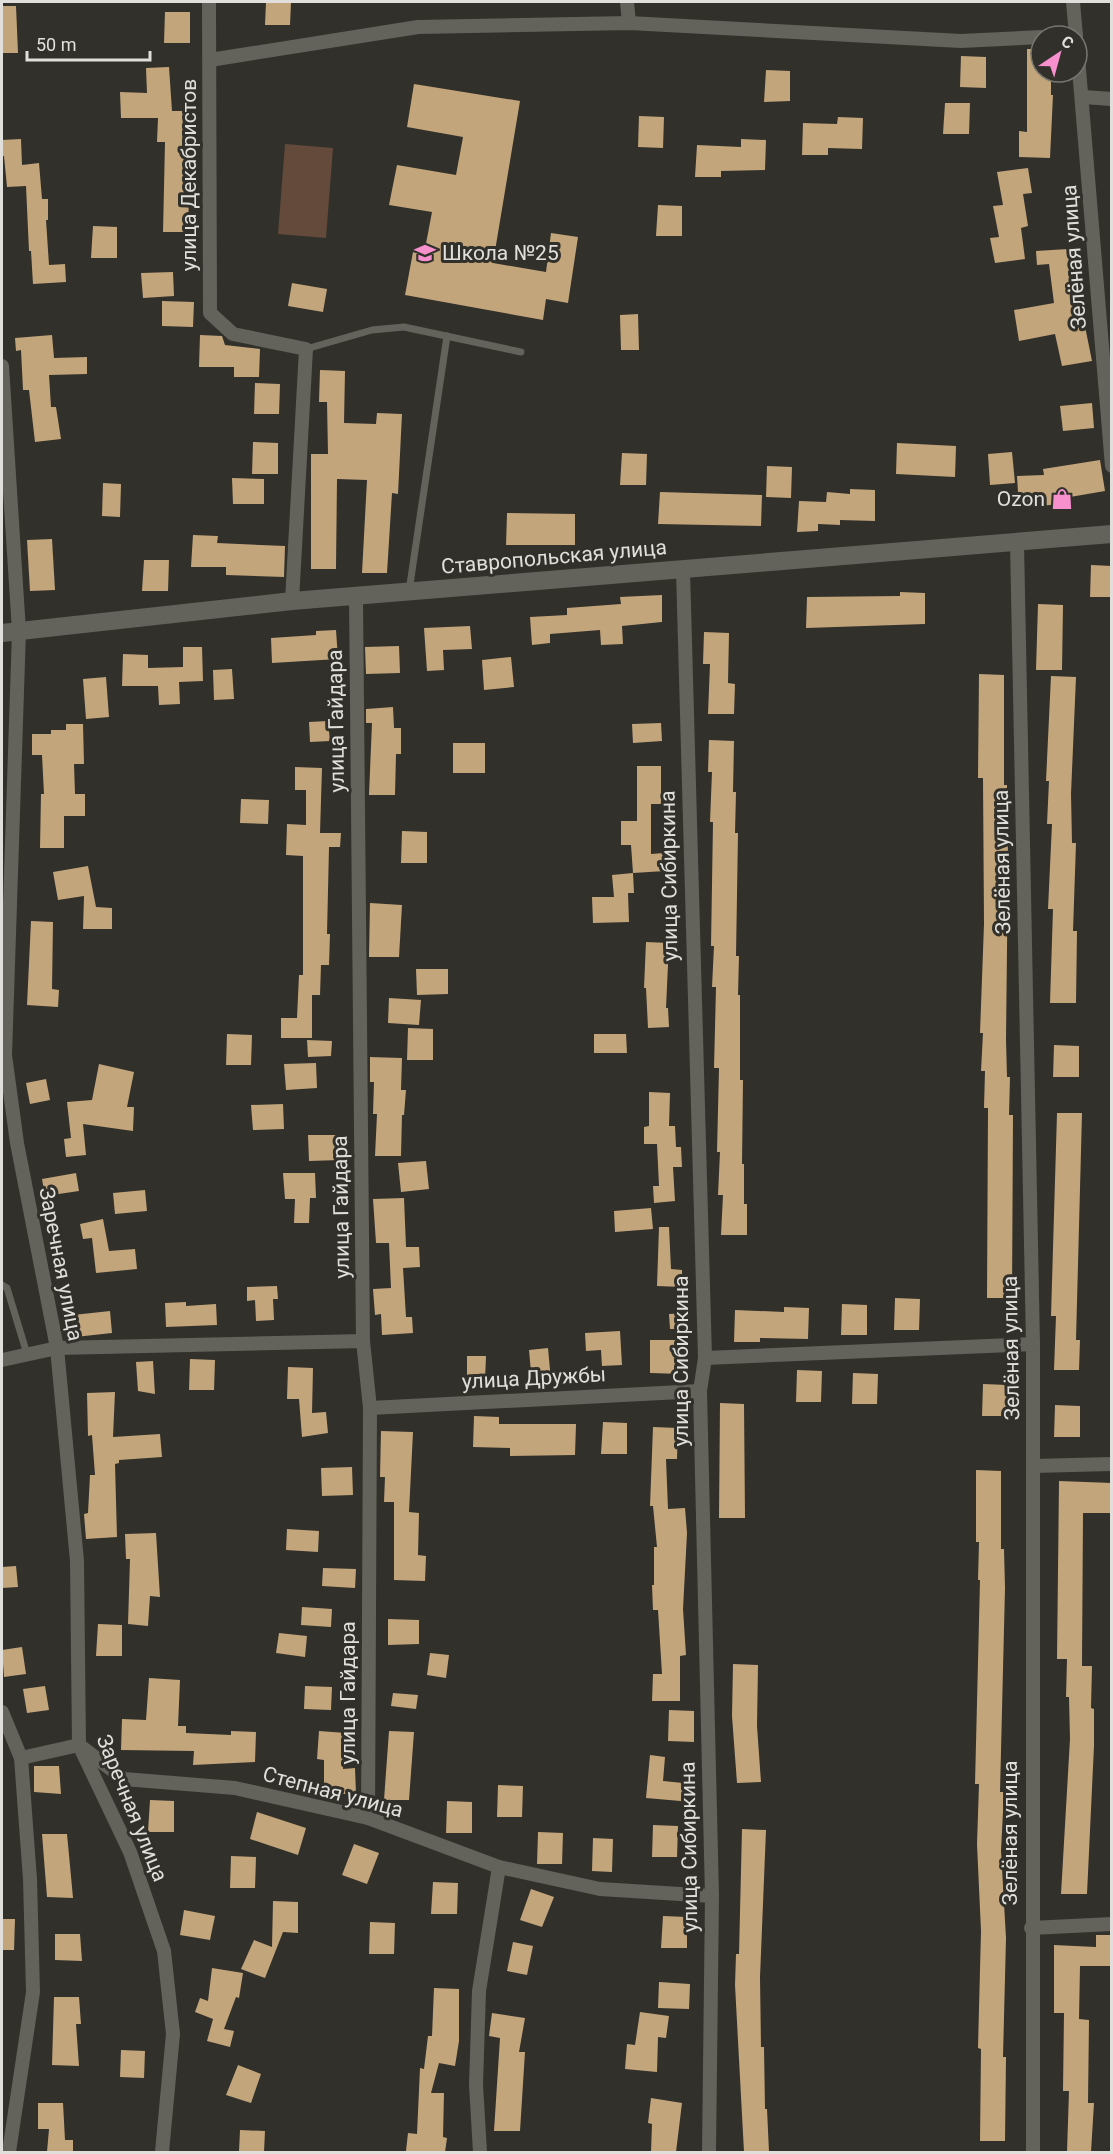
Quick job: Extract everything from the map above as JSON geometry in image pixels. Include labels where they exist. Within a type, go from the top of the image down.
[{"type":"main road","name":"Ставропольская улица","points":[[10,632],[292,601],[1112,534]]},
{"type":"street","name":"улица Декабристов","points":[[209,2],[210,313],[233,334],[306,350]]},
{"type":"street","points":[[627,2],[629,23]]},
{"type":"street","name":"Зелёная улица","points":[[1073,2],[1075,24]]},
{"type":"street","points":[[210,60],[418,27],[629,23],[961,41],[1029,38]]},
{"type":"street","name":"Зелёная улица","points":[[1081,84],[1112,466]]},
{"type":"street","points":[[1083,97],[1112,99]]},
{"type":"street","points":[[292,601],[306,350]]},
{"type":"street","name":"Заречная улица","points":[[2,366],[10,632],[5,1055],[17,1143],[57,1348],[77,1561],[79,1745],[130,1852],[164,1951],[173,2034],[162,2152]]},
{"type":"street","name":"Зелёная улица","points":[[1017,543],[1033,1344],[1031,1928],[1033,2152]]},
{"type":"street","name":"улица Сибиркина","points":[[683,570],[705,1358],[700,1391],[712,1896],[709,2152]]},
{"type":"street","name":"улица Гайдара","points":[[356,597],[363,1341],[370,1408],[368,1818]]},
{"type":"street","points":[[2,1360],[57,1348],[363,1341]]},
{"type":"street","points":[[705,1358],[1033,1344]]},
{"type":"street","name":"улица Дружбы","points":[[370,1408],[700,1391]]},
{"type":"street","points":[[1033,1466],[1112,1464]]},
{"type":"street","points":[[2,1712],[21,1758],[30,1879],[33,1992],[9,2152]]},
{"type":"street","points":[[21,1758],[79,1745]]},
{"type":"street","name":"Степная улица","points":[[79,1745],[124,1779],[235,1788],[368,1818],[499,1867],[600,1889],[712,1896]]},
{"type":"street","points":[[480,2152],[476,2085],[479,1991],[499,1867]]},
{"type":"street","points":[[1031,1928],[1112,1924]]},
{"type":"lane","points":[[306,350],[372,330],[404,327],[521,352]]},
{"type":"lane","points":[[409,592],[447,336]]},
{"type":"lane","points":[[2,1285],[7,1288],[27,1354]]},
{"type":"shaded area","points":[[285,144],[333,148],[326,238],[278,234]]},
{"type":"building","points":[[266,2],[291,2],[290,25],[265,25]]},
{"type":"building","points":[[2,6],[16,6],[18,53],[2,53]]},
{"type":"building","points":[[165,12],[190,12],[190,43],[164,43]]},
{"type":"building","points":[[1027,49],[1029,49],[1029,84],[1051,84],[1051,95],[1053,95],[1050,158],[1019,157],[1019,131],[1027,132]]},
{"type":"building","points":[[961,56],[986,57],[986,88],[960,87]]},
{"type":"building","points":[[169,67],[172,111],[183,111],[182,158],[190,158],[188,232],[163,232],[165,142],[157,142],[158,118],[121,118],[120,92],[147,93],[146,68]]},
{"type":"building","points":[[766,70],[790,71],[790,101],[764,102]]},
{"type":"building","points":[[414,84],[520,101],[493,263],[546,272],[551,233],[578,237],[568,303],[546,299],[543,320],[405,295],[413,252],[424,254],[432,212],[389,205],[397,165],[456,175],[463,137],[407,127]]},
{"type":"building","points":[[945,103],[970,103],[969,134],[943,134]]},
{"type":"building","points":[[639,116],[664,117],[663,148],[638,147]]},
{"type":"building","points":[[838,117],[863,118],[862,149],[828,148],[828,155],[802,155],[803,123],[837,124]]},
{"type":"building","points":[[21,139],[22,165],[39,163],[42,199],[48,199],[48,220],[46,220],[49,265],[65,264],[66,282],[33,284],[26,186],[7,187],[4,156],[2,156],[2,140]]},
{"type":"building","points":[[741,139],[766,140],[765,170],[721,171],[721,177],[695,177],[697,145],[741,147]]},
{"type":"building","points":[[1028,168],[1032,193],[1023,194],[1028,226],[1021,228],[1025,259],[995,263],[990,238],[999,237],[993,206],[1003,205],[997,172]]},
{"type":"building","points":[[658,205],[682,206],[682,236],[656,236]]},
{"type":"building","points":[[93,226],[117,227],[117,258],[91,258]]},
{"type":"building","points":[[1068,249],[1070,278],[1075,277],[1092,361],[1062,366],[1055,334],[1019,341],[1014,310],[1054,303],[1049,264],[1037,265],[1036,251]]},
{"type":"building","points":[[173,272],[174,296],[143,298],[141,273]]},
{"type":"building","points":[[292,283],[327,289],[323,312],[288,306]]},
{"type":"building","points":[[162,301],[194,302],[193,327],[162,326]]},
{"type":"building","points":[[638,314],[639,350],[621,350],[620,315]]},
{"type":"building","points":[[52,335],[54,358],[87,357],[87,374],[49,375],[51,407],[56,407],[61,439],[35,442],[29,390],[23,390],[21,350],[16,351],[15,338]]},
{"type":"building","points":[[200,335],[222,336],[225,345],[260,349],[259,377],[234,377],[234,367],[199,367]]},
{"type":"building","points":[[320,370],[345,371],[344,423],[376,424],[377,413],[402,414],[398,494],[392,493],[387,573],[362,573],[367,480],[337,479],[336,569],[311,569],[311,454],[328,454],[327,402],[319,402]]},
{"type":"building","points":[[255,383],[280,384],[279,414],[254,414]]},
{"type":"building","points":[[1092,403],[1094,428],[1063,431],[1060,406]]},
{"type":"building","points":[[253,442],[278,443],[278,474],[252,474]]},
{"type":"building","points":[[897,443],[956,446],[955,477],[896,474]]},
{"type":"building","points":[[1012,452],[1015,483],[990,485],[988,454]]},
{"type":"building","points":[[622,453],[647,454],[646,485],[620,485]]},
{"type":"building","points":[[1100,460],[1105,491],[1070,497],[1070,503],[1019,508],[1017,476],[1044,475],[1043,469]]},
{"type":"building","points":[[767,466],[792,467],[791,498],[766,497]]},
{"type":"building","points":[[232,478],[264,479],[264,504],[233,504]]},
{"type":"building","points":[[103,483],[121,484],[120,517],[102,516]]},
{"type":"building","points":[[850,489],[875,490],[875,521],[840,520],[840,525],[818,524],[818,531],[797,532],[799,501],[826,502],[827,492],[850,494]]},
{"type":"building","points":[[660,492],[762,495],[761,526],[658,524]]},
{"type":"building","points":[[507,513],[575,514],[575,545],[506,545]]},
{"type":"building","points":[[193,535],[218,536],[217,543],[285,546],[284,577],[226,575],[226,567],[191,567]]},
{"type":"building","points":[[52,539],[55,590],[30,591],[27,540]]},
{"type":"building","points":[[144,560],[169,560],[168,591],[142,591]]},
{"type":"building","points":[[1091,565],[1112,566],[1112,597],[1090,597]]},
{"type":"building","points":[[900,592],[925,593],[925,624],[806,628],[807,597],[900,596]]},
{"type":"building","points":[[662,595],[662,622],[622,626],[623,644],[601,645],[600,630],[550,634],[550,643],[532,645],[530,617],[567,615],[567,608],[621,604],[620,597]]},
{"type":"building","points":[[1038,604],[1063,605],[1062,670],[1036,670]]},
{"type":"building","points":[[470,626],[472,649],[443,650],[444,670],[427,671],[424,628]]},
{"type":"building","points":[[336,630],[338,659],[272,663],[271,638],[316,635],[316,631]]},
{"type":"building","points":[[704,632],[729,633],[728,683],[735,684],[734,714],[708,714],[710,664],[703,664]]},
{"type":"building","points":[[399,646],[400,673],[366,674],[365,647]]},
{"type":"building","points":[[183,647],[202,647],[203,681],[179,682],[180,704],[159,705],[158,686],[122,686],[123,654],[148,655],[148,668],[183,667]]},
{"type":"building","points":[[511,657],[514,687],[484,690],[482,660]]},
{"type":"building","points":[[232,669],[234,699],[214,700],[213,670]]},
{"type":"building","points":[[979,674],[1004,675],[1004,785],[1007,785],[1008,857],[1006,1040],[1007,1077],[1010,1077],[1009,1115],[1013,1115],[1012,1298],[987,1298],[988,1108],[984,1108],[985,1071],[981,1071],[983,1033],[980,1033],[984,924],[983,778],[978,778]]},
{"type":"building","points":[[1051,676],[1076,677],[1071,794],[1072,843],[1076,843],[1073,931],[1077,931],[1076,1003],[1050,1003],[1053,909],[1048,909],[1052,824],[1047,824],[1049,781],[1046,781]]},
{"type":"building","points":[[106,677],[109,717],[86,719],[83,679]]},
{"type":"building","points":[[393,707],[394,728],[401,728],[401,754],[396,754],[395,795],[369,795],[372,723],[366,723],[366,709]]},
{"type":"building","points":[[328,721],[330,741],[310,742],[309,722]]},
{"type":"building","points":[[661,723],[662,741],[633,743],[632,724]]},
{"type":"building","points":[[66,724],[83,724],[84,764],[74,764],[75,794],[85,794],[85,816],[64,816],[64,848],[40,848],[41,794],[44,794],[42,755],[32,755],[32,734],[51,734],[51,730],[66,730]]},
{"type":"building","points":[[709,740],[734,741],[733,792],[736,792],[735,833],[738,833],[736,956],[739,956],[740,1080],[743,1080],[742,1164],[744,1164],[744,1204],[747,1204],[747,1235],[721,1235],[723,1195],[718,1195],[720,1152],[717,1152],[719,1068],[714,1068],[716,987],[712,987],[714,946],[711,946],[713,822],[710,822],[712,772],[708,772]]},
{"type":"building","points":[[453,743],[485,743],[485,773],[453,773]]},
{"type":"building","points":[[637,766],[661,766],[661,804],[651,804],[651,854],[664,853],[665,871],[633,873],[631,845],[621,845],[621,821],[637,821]]},
{"type":"building","points":[[295,767],[322,768],[320,833],[341,833],[340,847],[329,847],[327,934],[330,934],[329,965],[321,965],[320,995],[312,995],[312,1038],[281,1038],[281,1018],[297,1018],[299,975],[303,975],[303,856],[286,855],[287,824],[306,825],[306,790],[295,790]]},
{"type":"building","points":[[241,799],[269,800],[268,824],[240,823]]},
{"type":"building","points":[[402,831],[427,832],[427,863],[401,863]]},
{"type":"building","points":[[88,866],[96,907],[112,908],[112,929],[83,929],[84,896],[58,900],[53,872]]},
{"type":"building","points":[[633,873],[634,893],[628,893],[629,922],[593,923],[592,897],[614,897],[612,875]]},
{"type":"building","points":[[370,903],[402,905],[399,957],[369,957]]},
{"type":"building","points":[[31,921],[53,922],[52,989],[59,990],[58,1007],[27,1005]]},
{"type":"building","points":[[646,942],[669,943],[666,1008],[668,1008],[669,1027],[648,1028],[646,988],[644,988]]},
{"type":"building","points":[[416,969],[448,969],[448,994],[417,995]]},
{"type":"building","points":[[389,998],[421,1000],[419,1025],[388,1023]]},
{"type":"building","points":[[408,1028],[433,1029],[433,1060],[407,1060]]},
{"type":"building","points":[[227,1034],[252,1035],[251,1065],[226,1065]]},
{"type":"building","points":[[594,1034],[626,1034],[627,1053],[594,1053]]},
{"type":"building","points":[[307,1040],[332,1041],[331,1056],[308,1057]]},
{"type":"building","points":[[1054,1045],[1079,1046],[1079,1077],[1053,1077]]},
{"type":"building","points":[[370,1057],[402,1058],[401,1090],[406,1090],[404,1115],[402,1115],[401,1156],[375,1156],[377,1114],[373,1114],[374,1082],[370,1082]]},
{"type":"building","points":[[316,1063],[317,1088],[286,1090],[284,1064]]},
{"type":"building","points":[[99,1064],[134,1072],[127,1107],[134,1107],[133,1131],[83,1124],[86,1155],[66,1157],[64,1139],[71,1138],[67,1102],[92,1100]]},
{"type":"building","points":[[46,1079],[50,1100],[30,1104],[26,1083]]},
{"type":"building","points":[[649,1092],[670,1093],[669,1126],[675,1126],[676,1147],[681,1147],[682,1167],[673,1167],[675,1201],[654,1203],[653,1186],[659,1186],[657,1144],[644,1144],[644,1127],[649,1126]]},
{"type":"building","points":[[283,1104],[284,1129],[253,1130],[251,1105]]},
{"type":"building","points":[[1057,1113],[1082,1113],[1076,1340],[1080,1340],[1079,1370],[1054,1370],[1056,1316],[1051,1316]]},
{"type":"building","points":[[308,1135],[340,1135],[340,1160],[309,1161]]},
{"type":"building","points":[[426,1161],[429,1189],[401,1192],[398,1163]]},
{"type":"building","points":[[76,1173],[79,1191],[45,1196],[42,1179]]},
{"type":"building","points":[[283,1173],[315,1173],[316,1198],[310,1198],[309,1223],[294,1223],[295,1199],[285,1199]]},
{"type":"building","points":[[145,1190],[147,1211],[115,1214],[113,1193]]},
{"type":"building","points":[[404,1198],[406,1247],[419,1247],[420,1267],[403,1268],[406,1317],[412,1317],[413,1333],[382,1335],[381,1314],[375,1315],[373,1289],[391,1288],[389,1243],[376,1243],[373,1199]]},
{"type":"building","points":[[651,1208],[653,1229],[615,1232],[614,1211]]},
{"type":"building","points":[[103,1219],[109,1251],[135,1249],[137,1269],[96,1273],[92,1238],[83,1239],[80,1224]]},
{"type":"building","points":[[659,1227],[669,1227],[671,1269],[682,1270],[682,1287],[657,1286]]},
{"type":"building","points":[[277,1286],[278,1299],[273,1299],[274,1320],[256,1321],[255,1300],[247,1301],[247,1287]]},
{"type":"building","points":[[895,1298],[920,1299],[919,1330],[894,1330]]},
{"type":"building","points":[[186,1302],[186,1306],[216,1304],[217,1325],[166,1327],[165,1303]]},
{"type":"building","points":[[842,1304],[867,1305],[867,1335],[841,1335]]},
{"type":"building","points":[[784,1307],[809,1308],[808,1339],[760,1338],[760,1342],[734,1342],[735,1310],[784,1312]]},
{"type":"building","points":[[110,1311],[112,1333],[66,1338],[64,1316]]},
{"type":"building","points":[[688,1313],[688,1329],[670,1329],[669,1314]]},
{"type":"building","points":[[620,1331],[622,1365],[602,1366],[601,1350],[586,1351],[585,1333]]},
{"type":"building","points":[[650,1340],[682,1340],[682,1374],[650,1373]]},
{"type":"building","points":[[548,1348],[551,1381],[532,1383],[529,1350]]},
{"type":"building","points":[[467,1356],[486,1356],[485,1381],[467,1380]]},
{"type":"building","points":[[190,1359],[215,1360],[214,1390],[189,1390]]},
{"type":"building","points":[[153,1361],[155,1394],[138,1391],[136,1362]]},
{"type":"building","points":[[288,1367],[313,1368],[312,1413],[326,1412],[328,1433],[302,1437],[299,1399],[287,1399]]},
{"type":"building","points":[[797,1370],[822,1371],[821,1402],[796,1402]]},
{"type":"building","points":[[853,1373],[878,1374],[877,1404],[852,1404]]},
{"type":"building","points":[[983,1384],[1008,1385],[1007,1416],[982,1416]]},
{"type":"building","points":[[115,1392],[113,1437],[160,1434],[162,1457],[119,1460],[119,1463],[115,1464],[117,1537],[86,1539],[84,1514],[88,1513],[90,1475],[95,1475],[92,1435],[88,1436],[87,1393]]},
{"type":"building","points":[[720,1403],[744,1404],[745,1518],[719,1518]]},
{"type":"building","points":[[1055,1405],[1080,1406],[1080,1437],[1054,1437]]},
{"type":"building","points":[[474,1416],[499,1417],[499,1424],[576,1424],[575,1455],[510,1456],[510,1448],[473,1447]]},
{"type":"building","points":[[603,1422],[627,1423],[627,1454],[601,1454]]},
{"type":"building","points":[[653,1427],[678,1428],[677,1459],[666,1459],[668,1509],[685,1508],[687,1533],[683,1609],[686,1655],[680,1656],[680,1701],[652,1701],[653,1674],[662,1674],[658,1610],[653,1610],[652,1585],[654,1585],[654,1547],[657,1547],[653,1506],[650,1506]]},
{"type":"building","points":[[381,1431],[413,1432],[409,1512],[419,1513],[418,1555],[426,1556],[425,1581],[394,1580],[394,1502],[384,1502],[385,1477],[380,1477]]},
{"type":"building","points":[[352,1467],[353,1495],[322,1496],[321,1468]]},
{"type":"building","points":[[976,1470],[1001,1471],[1001,1549],[1004,1549],[1005,1588],[1000,1792],[1004,1792],[1001,1851],[1006,1938],[1003,2057],[1006,2057],[1005,2141],[980,2141],[981,2049],[978,2048],[981,1931],[977,1844],[979,1784],[975,1784],[980,1580],[978,1580],[979,1542],[976,1542]]},
{"type":"building","points":[[1059,1481],[1112,1483],[1112,1513],[1083,1513],[1082,1666],[1092,1666],[1091,1708],[1094,1709],[1087,1894],[1061,1894],[1070,1739],[1069,1697],[1066,1697],[1067,1659],[1057,1659]]},
{"type":"building","points":[[287,1529],[319,1531],[318,1552],[286,1550]]},
{"type":"building","points":[[156,1533],[160,1597],[150,1596],[148,1626],[128,1624],[130,1559],[126,1559],[125,1534]]},
{"type":"building","points":[[16,1566],[18,1587],[2,1588],[2,1567]]},
{"type":"building","points":[[323,1568],[356,1569],[355,1588],[322,1586]]},
{"type":"building","points":[[302,1607],[332,1609],[331,1627],[301,1625]]},
{"type":"building","points":[[388,1619],[419,1620],[419,1644],[388,1645]]},
{"type":"building","points":[[98,1624],[122,1625],[122,1656],[96,1656]]},
{"type":"building","points":[[279,1633],[307,1636],[305,1657],[276,1653]]},
{"type":"building","points":[[22,1647],[26,1674],[4,1677],[2,1650]]},
{"type":"building","points":[[430,1653],[449,1655],[446,1678],[427,1675]]},
{"type":"building","points":[[733,1664],[758,1665],[757,1726],[761,1782],[737,1783],[732,1716]]},
{"type":"building","points":[[149,1678],[180,1680],[178,1726],[186,1726],[186,1733],[231,1735],[231,1731],[256,1732],[255,1762],[193,1765],[194,1751],[121,1750],[122,1719],[146,1720]]},
{"type":"building","points":[[45,1686],[49,1710],[27,1713],[23,1689]]},
{"type":"building","points":[[305,1686],[332,1687],[331,1710],[304,1709]]},
{"type":"building","points":[[393,1693],[418,1695],[416,1709],[391,1706]]},
{"type":"building","points":[[669,1710],[694,1711],[694,1742],[668,1741]]},
{"type":"building","points":[[319,1731],[346,1733],[343,1769],[355,1768],[356,1794],[324,1794],[324,1760],[317,1759]]},
{"type":"building","points":[[389,1731],[414,1732],[409,1800],[384,1800]]},
{"type":"building","points":[[650,1755],[665,1757],[663,1781],[693,1784],[692,1802],[646,1798]]},
{"type":"building","points":[[34,1766],[59,1766],[61,1794],[34,1792]]},
{"type":"building","points":[[498,1785],[523,1786],[522,1817],[497,1817]]},
{"type":"building","points":[[150,1800],[174,1801],[174,1832],[148,1832]]},
{"type":"building","points":[[447,1801],[472,1802],[472,1833],[446,1833]]},
{"type":"building","points":[[257,1812],[306,1828],[298,1855],[250,1839]]},
{"type":"building","points":[[653,1825],[678,1826],[677,1857],[652,1857]]},
{"type":"building","points":[[742,1829],[766,1830],[760,1977],[761,2047],[764,2047],[765,2109],[767,2109],[769,2152],[744,2152],[735,1985],[736,1954],[739,1954]]},
{"type":"building","points":[[538,1832],[563,1833],[562,1864],[537,1864]]},
{"type":"building","points":[[42,1834],[67,1834],[73,1898],[47,1897]]},
{"type":"building","points":[[593,1838],[613,1839],[612,1872],[592,1871]]},
{"type":"building","points":[[354,1844],[379,1853],[367,1884],[342,1875]]},
{"type":"building","points":[[231,1856],[256,1857],[255,1888],[230,1888]]},
{"type":"building","points":[[433,1882],[458,1883],[457,1914],[431,1914]]},
{"type":"building","points":[[531,1889],[554,1897],[542,1927],[520,1920]]},
{"type":"building","points":[[273,1901],[298,1902],[298,1933],[283,1932],[265,1978],[241,1969],[254,1940],[272,1947]]},
{"type":"building","points":[[184,1910],[215,1916],[210,1940],[180,1935]]},
{"type":"building","points":[[663,1916],[687,1917],[687,1948],[661,1948]]},
{"type":"building","points":[[2,1919],[15,1919],[14,1950],[2,1950]]},
{"type":"building","points":[[370,1922],[395,1923],[394,1954],[369,1954]]},
{"type":"building","points":[[55,1934],[80,1934],[82,1961],[55,1960]]},
{"type":"building","points":[[1096,1935],[1112,1935],[1112,1966],[1080,1966],[1079,2019],[1089,2020],[1088,2103],[1094,2103],[1091,2152],[1067,2152],[1069,2091],[1063,2091],[1064,2013],[1054,2013],[1054,1945],[1096,1947]]},
{"type":"building","points":[[513,1942],[533,1946],[527,1975],[507,1971]]},
{"type":"building","points":[[212,1968],[243,1973],[239,1998],[236,1997],[224,2029],[234,2031],[230,2047],[207,2041],[213,2019],[195,2012],[200,1998],[208,2001]]},
{"type":"building","points":[[659,1982],[690,1984],[689,2009],[658,2008]]},
{"type":"building","points":[[434,1988],[459,1989],[459,2041],[455,2066],[439,2063],[431,2093],[444,2093],[443,2137],[447,2138],[445,2152],[406,2151],[408,2133],[417,2134],[420,2068],[424,2069],[428,2036],[432,2036]]},
{"type":"building","points":[[54,1997],[79,1997],[81,2024],[76,2024],[79,2066],[52,2065]]},
{"type":"building","points":[[640,2012],[669,2016],[666,2038],[658,2037],[657,2072],[625,2069],[627,2044],[635,2045]]},
{"type":"building","points":[[492,2013],[525,2018],[519,2052],[525,2052],[520,2131],[494,2131],[500,2038],[489,2036]]},
{"type":"building","points":[[121,2050],[145,2051],[144,2078],[120,2077]]},
{"type":"building","points":[[238,2065],[261,2074],[251,2103],[226,2095]]},
{"type":"building","points":[[651,2098],[682,2103],[676,2152],[651,2152],[652,2124],[648,2123]]},
{"type":"building","points":[[38,2103],[63,2103],[65,2140],[73,2140],[73,2152],[47,2152],[49,2129],[38,2129]]},
{"type":"building","points":[[240,2130],[265,2131],[264,2152],[239,2152]]},
{"type":"place","name":"Школа №25","points":[[425,253]]},
{"type":"place","name":"Ozon","points":[[1062,499]]}]
